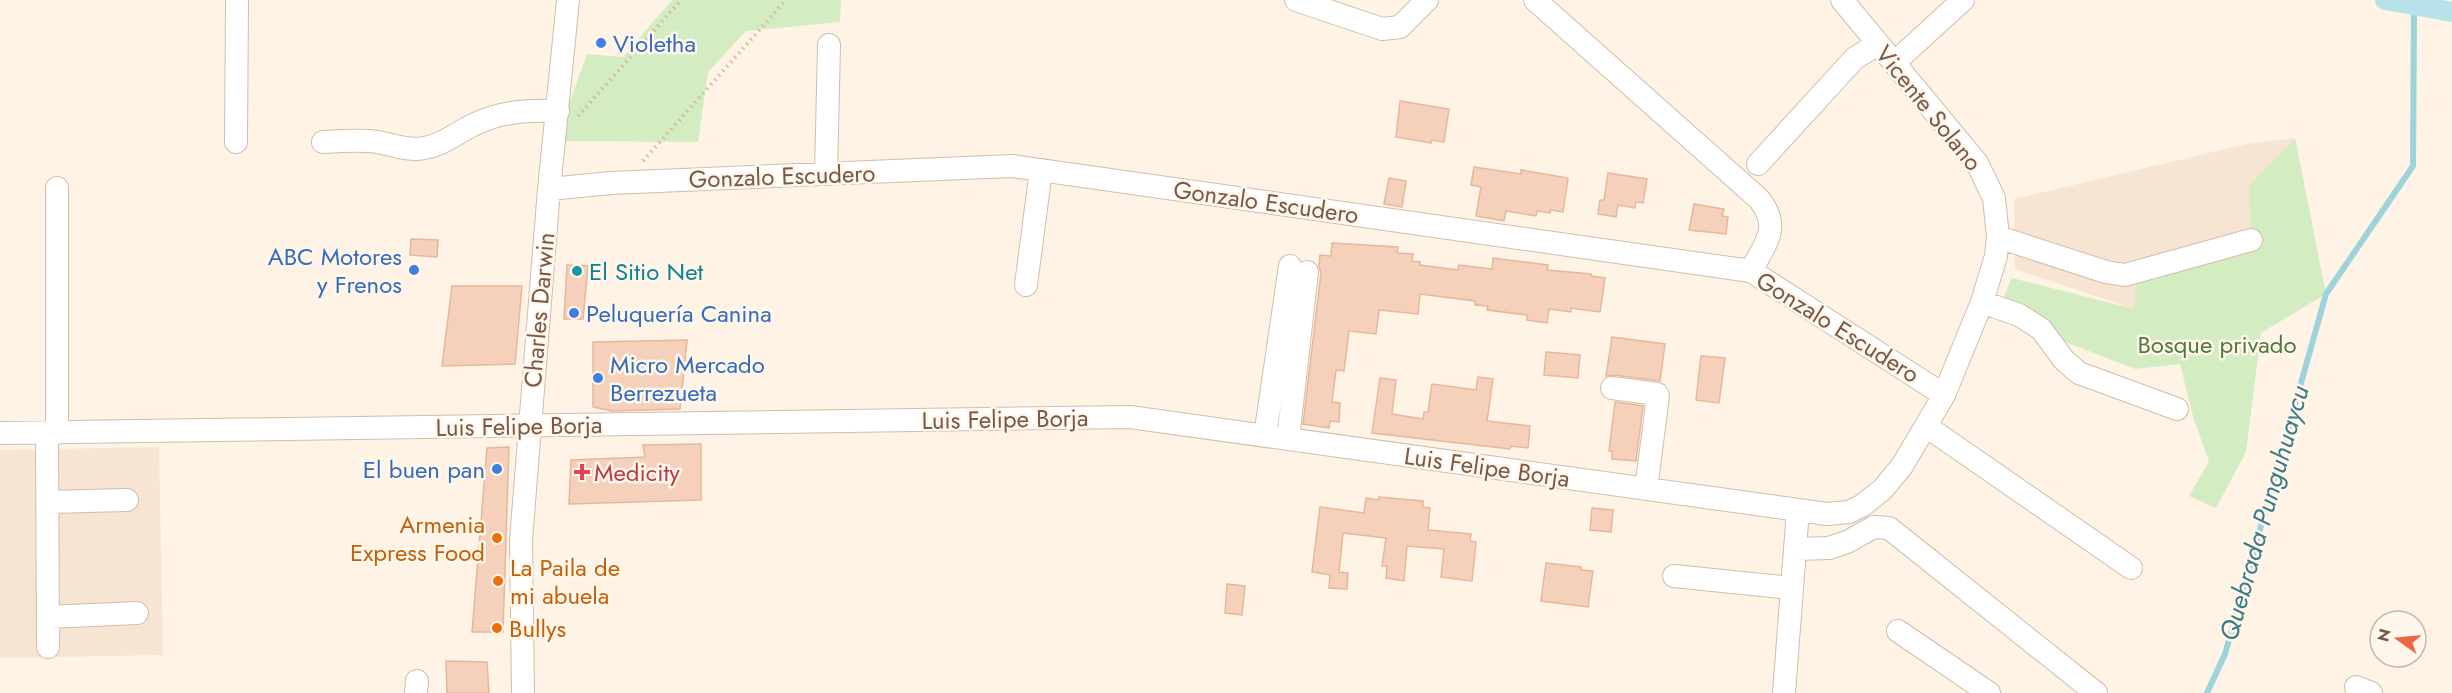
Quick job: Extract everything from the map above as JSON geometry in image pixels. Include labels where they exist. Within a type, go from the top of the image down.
[{"type":"street","points":[[236,142],[237,0]]},
{"type":"street","name":"Charles Darwin","points":[[523,693],[521,540],[549,189],[556,141],[568,0]]},
{"type":"street","points":[[1296,0],[1382,29],[1400,27],[1427,0]]},
{"type":"street","points":[[1535,0],[1759,199],[1771,218],[1772,230],[1750,270]]},
{"type":"street","name":"Vicente Solano","points":[[1842,0],[1977,163],[1994,198],[1998,237],[1996,256],[1982,302],[1944,395]]},
{"type":"street","points":[[1894,63],[1963,0]]},
{"type":"street","points":[[1758,164],[1843,70],[1855,58],[1878,44]]},
{"type":"street","points":[[826,174],[829,45]]},
{"type":"street","points":[[323,142],[367,141],[420,149],[435,146],[472,125],[495,117],[528,110],[558,111]]},
{"type":"street","name":"Gonzalo Escudero","points":[[549,189],[624,183],[1012,166],[1750,270],[1944,395]]},
{"type":"street","points":[[1026,285],[1041,170]]},
{"type":"street","points":[[48,647],[48,502],[52,433],[57,188]]},
{"type":"street","points":[[1998,237],[2106,272],[2125,275],[2251,240]]},
{"type":"street","points":[[1276,437],[1298,269]]},
{"type":"street","points":[[1982,302],[2019,315],[2041,329],[2064,360],[2079,373],[2177,410]]},
{"type":"street","points":[[1612,388],[1658,396],[1646,489]]},
{"type":"street","name":"Luis Felipe Borja","points":[[0,433],[1131,417],[1827,514],[1849,512],[1863,505],[1882,490],[1902,466],[1944,395]]},
{"type":"street","points":[[1926,426],[2131,568]]},
{"type":"street","points":[[48,502],[127,500]]},
{"type":"street","points":[[1784,693],[1798,510]]},
{"type":"street","points":[[1796,549],[1828,548],[1847,542],[1874,527],[1889,528],[2097,693]]},
{"type":"street","points":[[1674,576],[1791,588]]},
{"type":"street","points":[[48,617],[137,613]]},
{"type":"street","points":[[1898,631],[1989,693]]},
{"type":"path","points":[[556,141],[681,0]]},
{"type":"path","points":[[624,183],[786,0]]},
{"type":"shaded area","points":[[2295,138],[2326,294],[2134,309],[2015,269],[2014,199],[2247,144]]},
{"type":"shaded area","points":[[159,447],[163,655],[0,658],[0,450]]},
{"type":"green space","points":[[672,0],[841,0],[840,22],[746,31],[708,72],[698,142],[556,141],[587,54],[623,57]]},
{"type":"green space","name":"Bosque privado","points":[[2295,138],[2326,294],[2261,333],[2246,452],[2216,508],[2189,496],[2209,461],[2194,420],[2180,364],[2135,369],[1996,315],[2012,278],[2134,309],[2136,282],[2251,240],[2249,186]]},
{"type":"building","points":[[1400,101],[1449,109],[1444,142],[1432,140],[1431,143],[1396,137]]},
{"type":"building","points":[[1474,167],[1521,174],[1521,170],[1568,178],[1563,212],[1537,211],[1536,216],[1506,211],[1504,221],[1476,216],[1481,187],[1471,185]]},
{"type":"building","points":[[1608,173],[1647,179],[1643,203],[1636,202],[1635,208],[1618,205],[1616,217],[1598,214],[1600,200],[1604,200]]},
{"type":"building","points":[[1389,178],[1406,181],[1402,207],[1384,204]]},
{"type":"building","points":[[1694,204],[1724,209],[1722,216],[1728,217],[1726,234],[1689,230]]},
{"type":"building","name":"ABC Motores y Frenos","points":[[411,239],[438,240],[437,257],[410,255]]},
{"type":"building","points":[[1332,243],[1398,247],[1397,253],[1413,254],[1412,261],[1420,262],[1420,265],[1458,270],[1459,265],[1492,269],[1493,258],[1548,265],[1547,270],[1591,274],[1591,276],[1605,278],[1600,312],[1571,308],[1571,312],[1549,309],[1547,323],[1527,320],[1527,315],[1487,310],[1488,306],[1475,305],[1475,301],[1420,294],[1418,314],[1379,310],[1376,334],[1349,331],[1344,371],[1336,370],[1332,402],[1340,403],[1339,422],[1330,421],[1329,428],[1303,424],[1321,273],[1320,255],[1331,256]]},
{"type":"building","points":[[567,265],[588,266],[583,319],[564,319]]},
{"type":"building","points":[[452,286],[522,286],[515,364],[442,366]]},
{"type":"building","points":[[1612,337],[1665,344],[1660,381],[1606,376]]},
{"type":"building","points":[[687,340],[680,409],[612,411],[593,407],[593,342]]},
{"type":"building","points":[[1546,352],[1580,355],[1578,378],[1544,375]]},
{"type":"building","points":[[1701,356],[1725,358],[1719,403],[1696,400]]},
{"type":"building","points":[[1478,377],[1493,379],[1487,421],[1530,426],[1528,448],[1511,446],[1510,449],[1372,433],[1380,378],[1396,380],[1392,414],[1423,419],[1424,412],[1428,412],[1432,384],[1476,390]]},
{"type":"building","points":[[1615,402],[1643,406],[1636,461],[1612,459],[1612,451],[1609,451]]},
{"type":"building","points":[[701,444],[701,500],[569,504],[571,460],[645,457],[643,445]]},
{"type":"building","points":[[509,447],[503,632],[472,632],[487,448]]},
{"type":"building","points":[[1379,497],[1423,501],[1423,507],[1430,508],[1428,530],[1471,534],[1470,541],[1476,542],[1472,581],[1441,577],[1444,549],[1407,546],[1404,581],[1386,578],[1387,566],[1382,566],[1386,538],[1343,533],[1339,572],[1348,573],[1347,589],[1329,588],[1330,575],[1312,572],[1320,507],[1364,513],[1366,498],[1379,500]]},
{"type":"building","points":[[1592,508],[1613,510],[1611,532],[1590,530]]},
{"type":"building","points":[[1546,563],[1581,567],[1581,570],[1593,571],[1588,607],[1541,601]]},
{"type":"building","points":[[1227,584],[1245,586],[1242,615],[1225,613]]},
{"type":"building","points":[[446,661],[487,662],[489,693],[447,693]]},
{"type":"waterway","name":"Quebrada Punguhuaycu","points":[[2385,0],[2452,12]]},
{"type":"waterway","name":"Quebrada Punguhuaycu","points":[[2207,693],[2225,654],[2326,294],[2413,166],[2414,10],[2416,0]]},
{"type":"place","name":"Violetha","points":[[601,43]]},
{"type":"place","name":"ABC Motores y Frenos","points":[[414,270]]},
{"type":"place","name":"El Sitio Net","points":[[577,271]]},
{"type":"place","name":"Peluquería Canina","points":[[574,313]]},
{"type":"place","name":"Micro Mercado Berrezueta","points":[[598,378]]},
{"type":"place","name":"El buen pan","points":[[497,469]]},
{"type":"place","name":"Medicity","points":[[582,472]]},
{"type":"place","name":"Armenia Express Food","points":[[497,538]]},
{"type":"place","name":"La Paila de mi abuela","points":[[498,581]]},
{"type":"place","name":"Bullys","points":[[497,628]]}]
